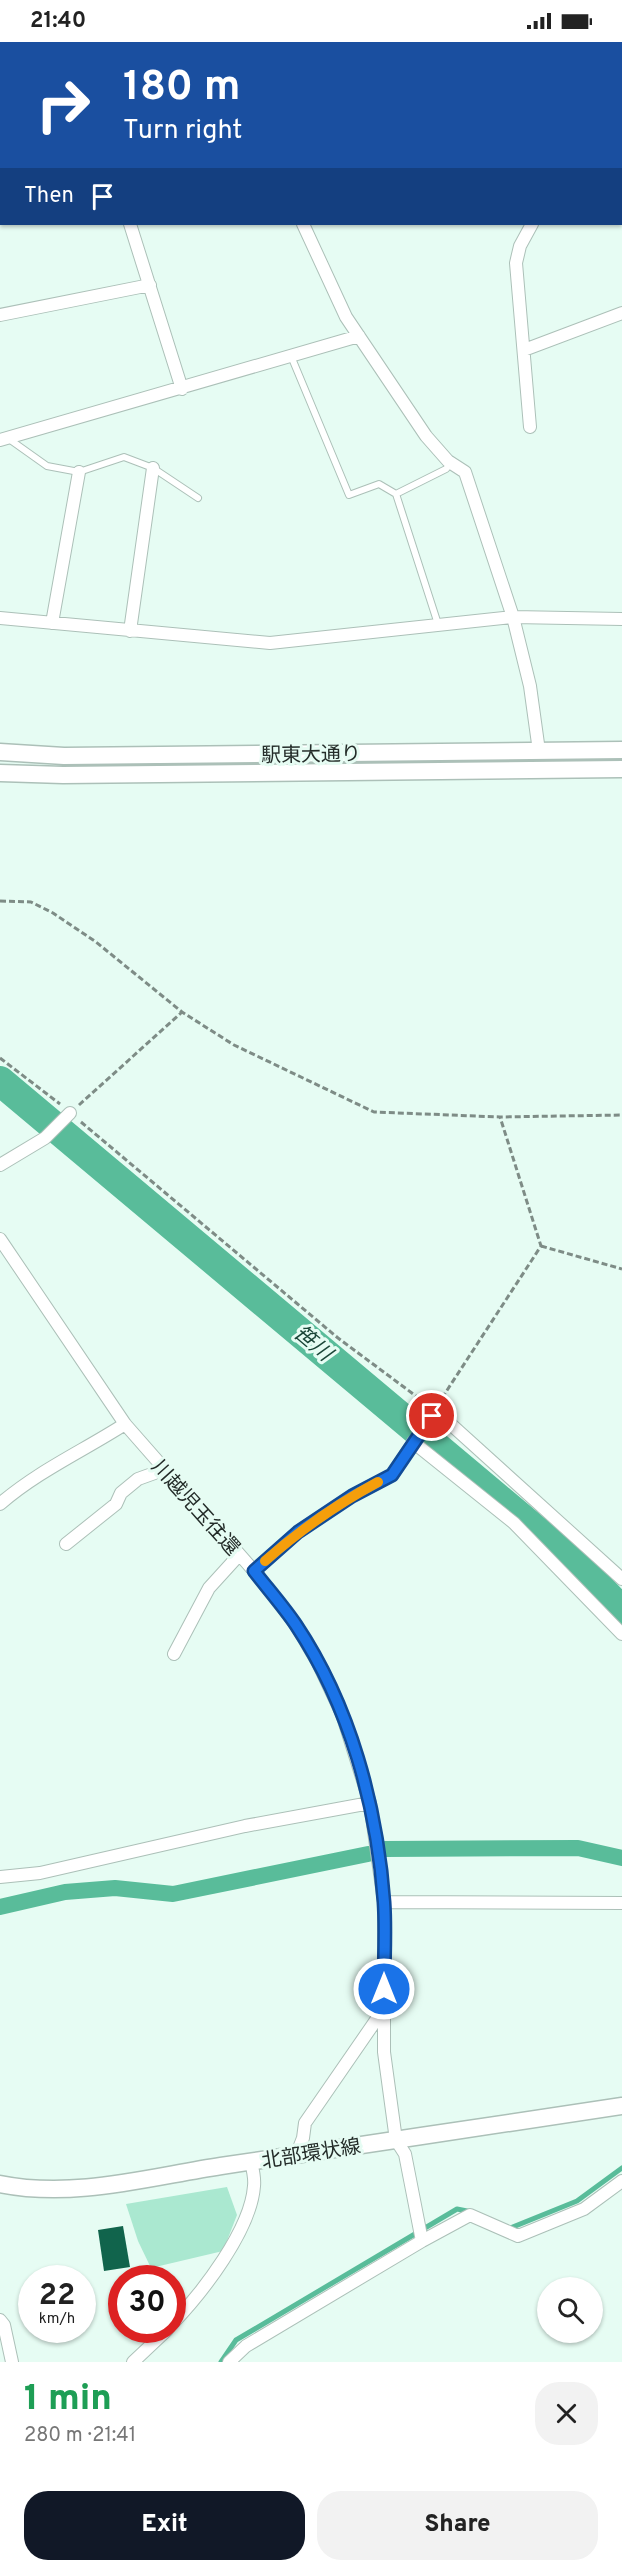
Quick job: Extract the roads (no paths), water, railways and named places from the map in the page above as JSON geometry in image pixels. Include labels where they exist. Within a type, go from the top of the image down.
[{"type":"street","points":[[130,225],[182,389]]},
{"type":"street","points":[[303,225],[346,317],[426,436],[451,463],[465,472],[513,617],[530,686],[539,752]]},
{"type":"street","points":[[530,426],[516,263],[520,246],[531,225]]},
{"type":"street","points":[[0,315],[150,285]]},
{"type":"street","points":[[524,350],[622,313]]},
{"type":"street","points":[[4,439],[359,336]]},
{"type":"street","points":[[130,631],[153,468]]},
{"type":"street","points":[[52,623],[79,472]]},
{"type":"street","points":[[0,618],[270,643],[513,617],[622,619]]},
{"type":"street","name":"駅東大通り","points":[[0,752],[64,756],[622,750]]},
{"type":"street","name":"駅東大通り","points":[[0,773],[63,775],[622,769]]},
{"type":"street","points":[[0,1165],[45,1138],[70,1113]]},
{"type":"street","name":"川越児玉往還","points":[[0,1239],[125,1424],[254,1571],[296,1625],[318,1663],[342,1714],[370,1803],[384,1902],[384,2052],[396,2140],[405,2154],[422,2241]]},
{"type":"street","points":[[254,1571],[298,1532],[352,1496],[392,1475],[434,1413],[622,1579]]},
{"type":"street","points":[[0,1504],[42,1471],[87,1449],[125,1424]]},
{"type":"street","points":[[413,1442],[514,1523],[622,1634]]},
{"type":"street","points":[[66,1544],[116,1504],[121,1493],[138,1479],[163,1470]]},
{"type":"street","points":[[174,1654],[209,1588],[239,1555]]},
{"type":"street","points":[[0,1877],[40,1873],[245,1826],[370,1803]]},
{"type":"street","points":[[384,1902],[622,1903]]},
{"type":"street","points":[[296,2156],[303,2138],[305,2123],[384,2010]]},
{"type":"street","name":"北部環状線","points":[[0,2184],[87,2187],[146,2181],[251,2162],[622,2106]]},
{"type":"street","points":[[186,2309],[205,2289],[227,2253],[248,2211],[254,2187],[251,2162]]},
{"type":"street","points":[[230,2362],[246,2346],[470,2215],[518,2236],[584,2209],[622,2181]]},
{"type":"street","points":[[0,2320],[4,2325],[12,2362]]},
{"type":"street","points":[[133,2362],[153,2343]]},
{"type":"lane","points":[[291,356],[349,495],[379,484],[396,494],[438,624]]},
{"type":"lane","points":[[4,439],[47,466],[79,472],[124,457],[153,468],[198,498]]},
{"type":"lane","points":[[396,494],[446,468],[451,463]]},
{"type":"waterway","name":"笹川","points":[[0,1081],[581,1568],[622,1611]]},
{"type":"waterway","points":[[385,1849],[578,1848],[622,1858]]},
{"type":"waterway","points":[[0,1907],[65,1892],[115,1888],[173,1894],[368,1854]]},
{"type":"waterway","points":[[508,2229],[577,2201],[622,2168]]},
{"type":"waterway","points":[[221,2362],[236,2340],[457,2209],[472,2212]]}]
